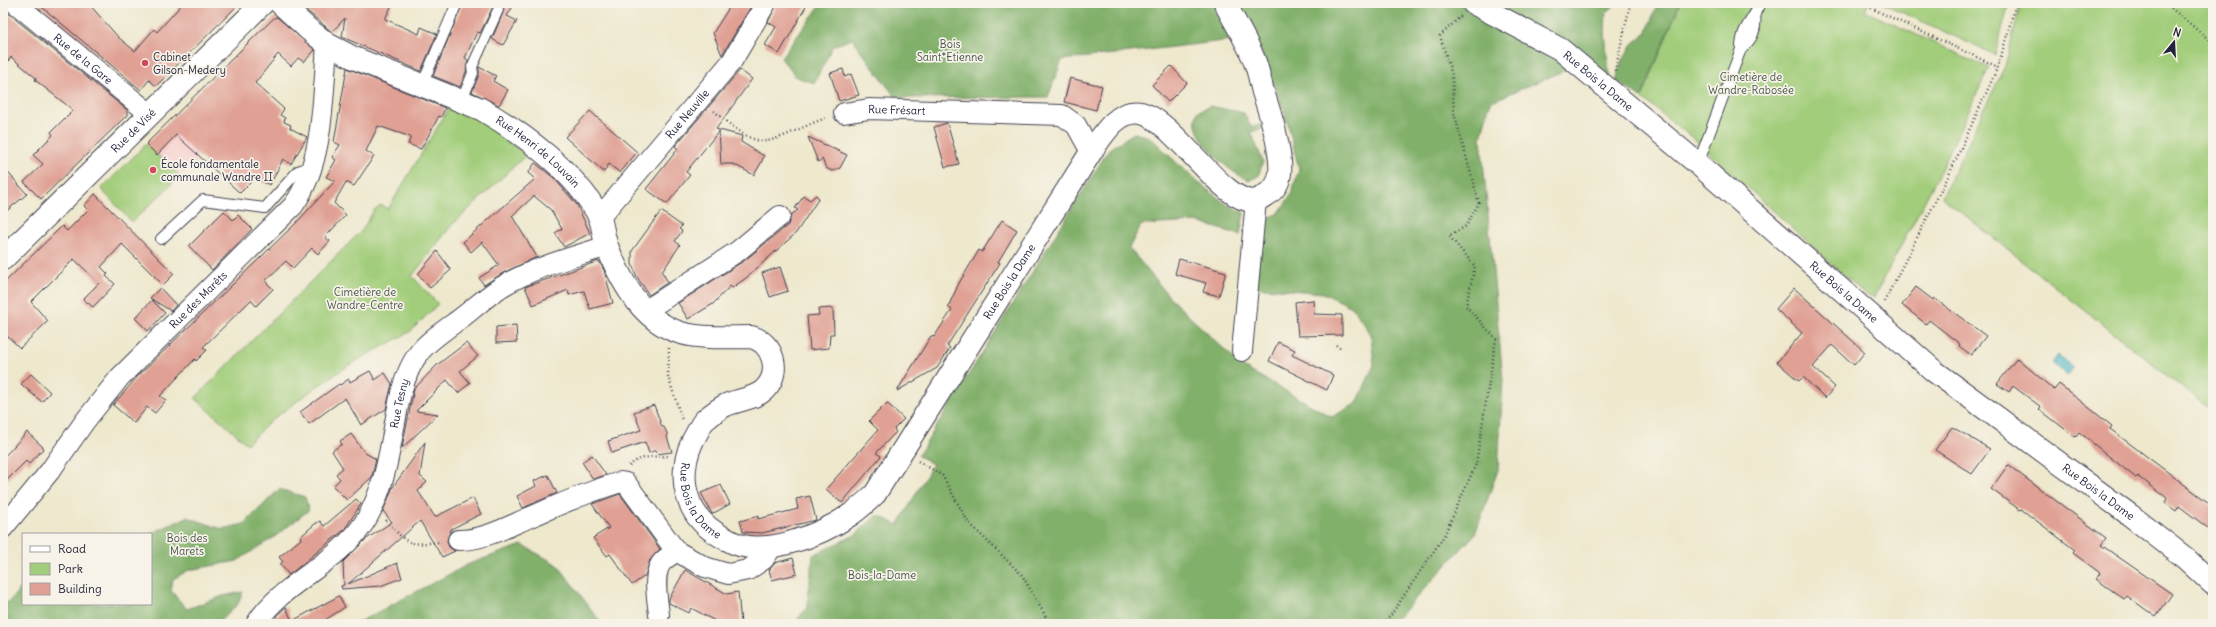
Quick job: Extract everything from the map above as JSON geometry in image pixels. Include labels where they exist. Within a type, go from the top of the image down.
[{"type":"street","name":"Rue de la Gare","points":[[15,3],[150,114]]},
{"type":"street","name":"Rue de Visé","points":[[3,259],[264,3]]},
{"type":"street","name":"Rue Henri de Louvain","points":[[280,3],[327,44],[354,58],[462,100],[497,118],[551,159],[577,183],[600,217]]},
{"type":"street","name":"Rue Neuville","points":[[600,217],[701,100],[732,61],[766,3]]},
{"type":"street","points":[[1225,3],[1253,58],[1278,144],[1280,162],[1280,178],[1271,192],[1256,200],[1242,351]]},
{"type":"street","name":"Rue Bois la Dame","points":[[1473,3],[1560,50],[1607,87],[1698,164],[1934,370],[2130,515],[2185,558],[2213,584]]},
{"type":"street","name":"Rue des Marêts","points":[[3,528],[50,471],[85,421],[120,377],[293,206],[302,194],[313,166],[319,128],[327,44]]},
{"type":"street","name":"Rue Frésart","points":[[844,113],[869,109],[1062,115],[1076,125],[1091,152]]},
{"type":"street","name":"Rue Bois la Dame","points":[[600,217],[607,246],[626,287],[645,311],[671,329],[682,333],[761,340],[768,347],[774,365],[772,379],[765,390],[725,406],[704,420],[692,441],[684,461],[686,488],[694,511],[709,529],[732,543],[750,547],[772,547],[815,534],[850,515],[875,494],[1091,152],[1105,132],[1120,117],[1128,113],[1140,113],[1157,120],[1231,193],[1248,200],[1256,200]]},
{"type":"street","points":[[645,311],[738,251],[780,216]]},
{"type":"street","name":"Rue Tesny","points":[[256,624],[266,609],[333,556],[363,524],[386,470],[402,392],[413,361],[421,349],[440,332],[507,283],[543,267],[607,246]]},
{"type":"street","points":[[458,540],[472,540],[492,534],[560,505],[621,482],[626,483],[676,551],[705,567],[728,574],[748,570],[764,559],[772,547]]},
{"type":"street","points":[[659,615],[657,589],[658,571],[662,562],[676,551]]},
{"type":"lane","points":[[422,85],[458,3]]},
{"type":"lane","points":[[1698,164],[1741,49],[1749,42],[1754,33],[1757,23],[1755,14],[1760,3]]},
{"type":"lane","points":[[462,100],[473,73],[472,67],[498,10]]},
{"type":"lane","points":[[161,239],[203,200],[265,208],[298,171],[313,166]]},
{"type":"path","points":[[1383,624],[1391,616],[1444,536],[1476,464],[1496,339],[1466,306],[1475,266],[1449,236],[1466,226],[1480,203],[1454,113],[1452,75],[1440,36],[1473,3]]},
{"type":"path","points":[[1607,87],[1613,77],[1630,5],[1622,3]]},
{"type":"path","points":[[1860,3],[1902,21],[1998,67]]},
{"type":"path","points":[[1875,318],[1946,179],[1998,67],[2016,3]]},
{"type":"path","points":[[2165,3],[2213,43]]},
{"type":"path","points":[[701,100],[736,129],[763,141],[774,139],[814,121],[844,113]]},
{"type":"path","points":[[671,329],[668,376],[684,426],[692,441]]},
{"type":"path","points":[[1336,346],[1341,349]]},
{"type":"path","points":[[905,447],[916,460],[942,475],[968,522],[1022,575],[1050,624]]},
{"type":"path","points":[[621,482],[621,475],[635,460],[643,457],[669,456],[684,461]]},
{"type":"path","points":[[371,507],[378,511],[403,539],[409,543],[458,540]]},
{"type":"shaded area","name":"École fondamentale communale Wandre II","points":[[176,114],[207,146],[196,157],[198,159],[132,222],[101,189]]},
{"type":"green space","points":[[822,3],[1617,3],[1606,13],[1605,32],[1609,76],[1576,56],[1566,70],[1490,102],[1481,138],[1503,380],[1498,470],[1475,534],[1392,624],[794,624],[807,607],[813,555],[855,535],[877,515],[898,525],[933,464],[918,456],[1109,149],[1134,133],[1150,137],[1195,180],[1226,204],[1244,213],[1240,235],[1197,222],[1141,225],[1129,248],[1173,301],[1243,367],[1332,417],[1357,403],[1374,365],[1371,334],[1352,307],[1323,293],[1255,287],[1263,220],[1278,214],[1291,195],[1299,169],[1287,120],[1251,132],[1263,162],[1258,176],[1250,180],[1234,172],[1217,158],[1198,133],[1196,123],[1197,112],[1210,106],[1244,113],[1251,127],[1286,117],[1254,33],[1224,41],[1062,60],[1048,97],[896,98],[852,39],[833,46],[814,83],[796,77],[781,58]]},
{"type":"green space","points":[[1653,3],[1680,3],[1641,98],[1616,81],[1622,60],[1633,44],[1647,32],[1656,7]]},
{"type":"green space","name":"Cimetière de Wandre-Rabosée","points":[[1680,3],[1868,3],[1865,11],[1989,68],[1939,174],[1874,297],[1866,295],[1694,139],[1642,98]]},
{"type":"green space","points":[[1882,3],[2009,3],[1995,55]]},
{"type":"green space","points":[[2021,3],[2213,3],[2213,412],[1942,197],[2005,66]]},
{"type":"green space","name":"Cimetière de Wandre-Centre","points":[[450,106],[469,112],[526,155],[451,226],[412,276],[438,304],[410,332],[354,362],[316,387],[272,420],[247,444],[195,398],[363,229],[374,210],[381,205],[388,209]]},
{"type":"green space","name":"École fondamentale communale Wandre II","points":[[146,144],[180,176],[132,222],[101,189]]},
{"type":"green space","name":"Bois des Marets","points":[[279,489],[305,497],[309,510],[273,538],[237,561],[189,570],[173,579],[171,591],[187,609],[223,596],[243,592],[238,604],[217,624],[3,624],[3,599],[8,603],[22,586],[22,605],[152,605],[152,533],[187,517],[222,529],[244,524]]},
{"type":"green space","points":[[522,545],[558,565],[602,624],[355,624],[469,564]]},
{"type":"water","points":[[2058,355],[2074,367],[2068,375],[2052,363]]},
{"type":"building","points":[[37,3],[88,3],[119,38],[135,51],[154,29],[157,32],[183,3],[240,3],[156,86],[149,80],[141,90]]},
{"type":"building","points":[[298,3],[393,3],[385,19],[419,34],[421,27],[437,34],[421,71],[342,37],[345,18],[332,32]]},
{"type":"building","points":[[463,3],[515,3],[507,16],[517,21],[503,45],[492,39],[504,10],[501,4],[494,5],[480,33],[477,32],[465,58],[468,60],[466,72],[460,87],[433,76]]},
{"type":"building","points":[[732,3],[753,3],[722,55],[713,33]]},
{"type":"building","points":[[777,3],[808,3],[779,54],[765,45],[776,27],[768,22]]},
{"type":"building","points":[[3,9],[127,110],[127,115],[41,199],[24,182],[43,164],[33,155],[53,135],[51,132],[73,110],[35,80],[36,78],[11,57],[3,68]]},
{"type":"building","points":[[277,17],[315,50],[304,62],[298,58],[291,66],[278,54],[255,83],[284,109],[280,115],[285,118],[284,122],[291,125],[290,128],[307,137],[291,164],[283,159],[270,185],[255,178],[240,193],[176,135],[157,155],[146,144],[248,43],[274,18]]},
{"type":"building","points":[[1171,66],[1187,83],[1168,102],[1152,85]]},
{"type":"building","points":[[479,67],[496,76],[493,81],[508,90],[499,105],[472,92],[479,75]]},
{"type":"building","points":[[347,68],[445,108],[441,117],[439,116],[421,149],[408,144],[411,137],[378,126],[366,151],[374,156],[354,186],[346,182],[334,203],[346,215],[325,237],[330,241],[318,254],[312,248],[293,268],[286,261],[265,281],[273,289],[256,306],[251,300],[203,347],[207,350],[196,361],[195,359],[160,396],[166,400],[155,413],[147,407],[134,423],[113,405],[138,376],[295,224],[335,181],[326,177],[336,160],[332,157],[340,145],[334,142]]},
{"type":"building","points":[[843,69],[845,77],[851,74],[859,95],[839,101],[830,73]]},
{"type":"building","points":[[740,70],[752,79],[716,129],[742,136],[741,142],[764,156],[761,163],[754,175],[733,164],[721,164],[719,131],[686,172],[690,175],[667,204],[646,189],[678,149],[675,146]]},
{"type":"building","points":[[1070,78],[1102,86],[1096,110],[1064,102]]},
{"type":"building","points":[[590,111],[637,152],[620,173],[609,164],[604,172],[565,137]]},
{"type":"building","points":[[947,123],[959,164],[945,167],[934,127]]},
{"type":"building","points":[[808,137],[847,155],[840,168],[832,171],[826,168],[822,159],[818,162]]},
{"type":"building","points":[[535,163],[554,178],[577,205],[590,233],[564,247],[555,233],[562,229],[551,210],[534,196],[512,216],[537,257],[503,273],[484,285],[479,278],[499,265],[482,242],[471,252],[463,242],[535,179],[528,173]]},
{"type":"building","points":[[3,167],[27,194],[3,214]]},
{"type":"building","points":[[95,194],[174,274],[163,285],[122,244],[101,267],[108,274],[106,276],[115,284],[93,307],[83,299],[99,283],[74,259],[31,302],[48,321],[20,348],[3,332],[3,284],[62,226],[67,231],[88,210],[84,206]]},
{"type":"building","points":[[816,195],[819,198],[796,233],[746,278],[732,288],[730,286],[713,304],[688,319],[678,303],[745,260],[788,225],[791,215],[798,210],[795,208],[804,196],[810,200]]},
{"type":"building","points":[[224,211],[233,220],[238,215],[252,229],[212,270],[189,246]]},
{"type":"building","points":[[661,211],[682,226],[679,229],[682,231],[675,241],[680,245],[662,272],[668,282],[649,295],[637,277],[632,264],[632,251]]},
{"type":"building","points":[[1002,220],[1017,230],[998,262],[1000,263],[947,346],[950,348],[937,368],[897,391],[931,336],[934,337],[952,310],[948,307],[959,283],[979,250],[982,252]]},
{"type":"building","points":[[437,251],[451,270],[430,288],[418,274]]},
{"type":"building","points":[[1179,259],[1226,272],[1219,296],[1203,292],[1206,283],[1175,274]]},
{"type":"building","points":[[599,261],[604,270],[613,303],[590,309],[584,291],[569,295],[568,290],[533,305],[525,287]]},
{"type":"building","points":[[780,267],[788,291],[770,297],[762,273]]},
{"type":"building","points":[[1916,287],[1933,300],[1934,298],[1986,336],[1971,355],[1959,346],[1960,344],[1929,320],[1926,324],[1902,305]]},
{"type":"building","points":[[160,288],[176,305],[171,311],[150,298]]},
{"type":"building","points":[[1794,288],[1865,352],[1854,365],[1832,345],[1813,367],[1835,387],[1825,398],[1803,377],[1799,381],[1777,362],[1802,333],[1776,309]]},
{"type":"building","points":[[152,300],[165,313],[148,331],[135,318]]},
{"type":"building","points":[[1313,300],[1314,314],[1342,315],[1342,335],[1298,336],[1295,302]]},
{"type":"building","points":[[833,308],[834,334],[830,334],[829,348],[810,350],[807,316],[819,315],[818,309]]},
{"type":"building","points":[[516,325],[517,342],[496,343],[496,327]]},
{"type":"building","points":[[1278,342],[1295,350],[1292,355],[1333,375],[1327,390],[1269,361]]},
{"type":"building","points":[[466,343],[478,356],[460,371],[470,383],[458,393],[447,380],[416,411],[438,414],[402,448],[414,389],[437,365]]},
{"type":"building","points":[[2017,358],[2054,390],[2059,384],[2112,426],[2110,429],[2213,506],[2213,532],[2179,506],[2176,511],[2165,503],[2167,498],[2138,476],[2136,478],[2079,432],[2075,437],[2039,409],[2041,407],[2013,386],[2009,392],[1997,384]]},
{"type":"building","points":[[370,371],[375,380],[385,373],[392,384],[386,409],[361,425],[345,398],[309,424],[300,412],[339,384],[340,385],[349,379],[350,382]]},
{"type":"building","points":[[31,374],[50,392],[42,402],[21,384]]},
{"type":"building","points":[[887,403],[904,419],[894,429],[896,432],[876,453],[881,456],[842,503],[826,489],[878,430],[869,421]]},
{"type":"building","points":[[654,405],[662,427],[664,427],[668,435],[667,437],[672,452],[657,454],[656,450],[649,453],[645,442],[612,453],[608,441],[641,430],[634,412]]},
{"type":"building","points":[[1952,427],[1990,449],[1972,474],[1935,450]]},
{"type":"building","points":[[27,432],[44,448],[29,464],[26,461],[3,484],[3,458]]},
{"type":"building","points":[[351,434],[365,453],[376,459],[372,477],[347,500],[333,486],[340,479],[336,474],[343,468],[332,451],[342,444],[340,441]]},
{"type":"building","points":[[425,442],[420,476],[427,482],[418,491],[435,517],[473,498],[481,514],[451,529],[447,541],[449,547],[455,551],[442,557],[420,521],[348,584],[397,563],[402,578],[380,586],[342,589],[341,586],[344,585],[343,562],[365,540],[392,522],[383,511],[393,487]]},
{"type":"building","points":[[592,455],[606,475],[593,479],[582,462]]},
{"type":"building","points":[[2008,465],[2106,538],[2101,545],[2172,594],[2156,617],[2127,596],[2124,599],[2096,579],[2100,573],[2073,553],[2075,550],[2021,509],[2020,510],[1991,489]]},
{"type":"building","points":[[548,475],[557,493],[523,508],[517,496],[536,486],[534,481]]},
{"type":"building","points":[[721,485],[730,504],[712,514],[701,493]]},
{"type":"building","points":[[620,494],[660,549],[650,560],[645,576],[632,585],[610,554],[607,556],[593,538],[609,528],[592,504]]},
{"type":"building","points":[[810,496],[816,520],[762,533],[743,532],[740,521],[758,516],[758,519],[798,509],[796,499]]},
{"type":"building","points":[[356,499],[361,504],[344,530],[289,575],[280,564],[283,562],[279,557],[301,539],[300,537],[315,524],[320,521],[324,526]]},
{"type":"building","points":[[793,558],[797,574],[772,580],[769,570],[775,563]]},
{"type":"building","points":[[685,570],[727,594],[738,592],[741,624],[717,622],[691,608],[689,613],[669,603],[669,599]]},
{"type":"building","points":[[339,596],[345,607],[319,624],[280,624],[276,616],[286,607],[292,621]]},
{"type":"place","name":"Cabinet Gilson-Medery","points":[[145,63]]},
{"type":"place","name":"École fondamentale communale Wandre II","points":[[153,170]]},
{"type":"park label","name":"Bois Saint*Etienne","points":[[950,50]]},
{"type":"park label","name":"Bois-la-Dame","points":[[882,575]]}]
